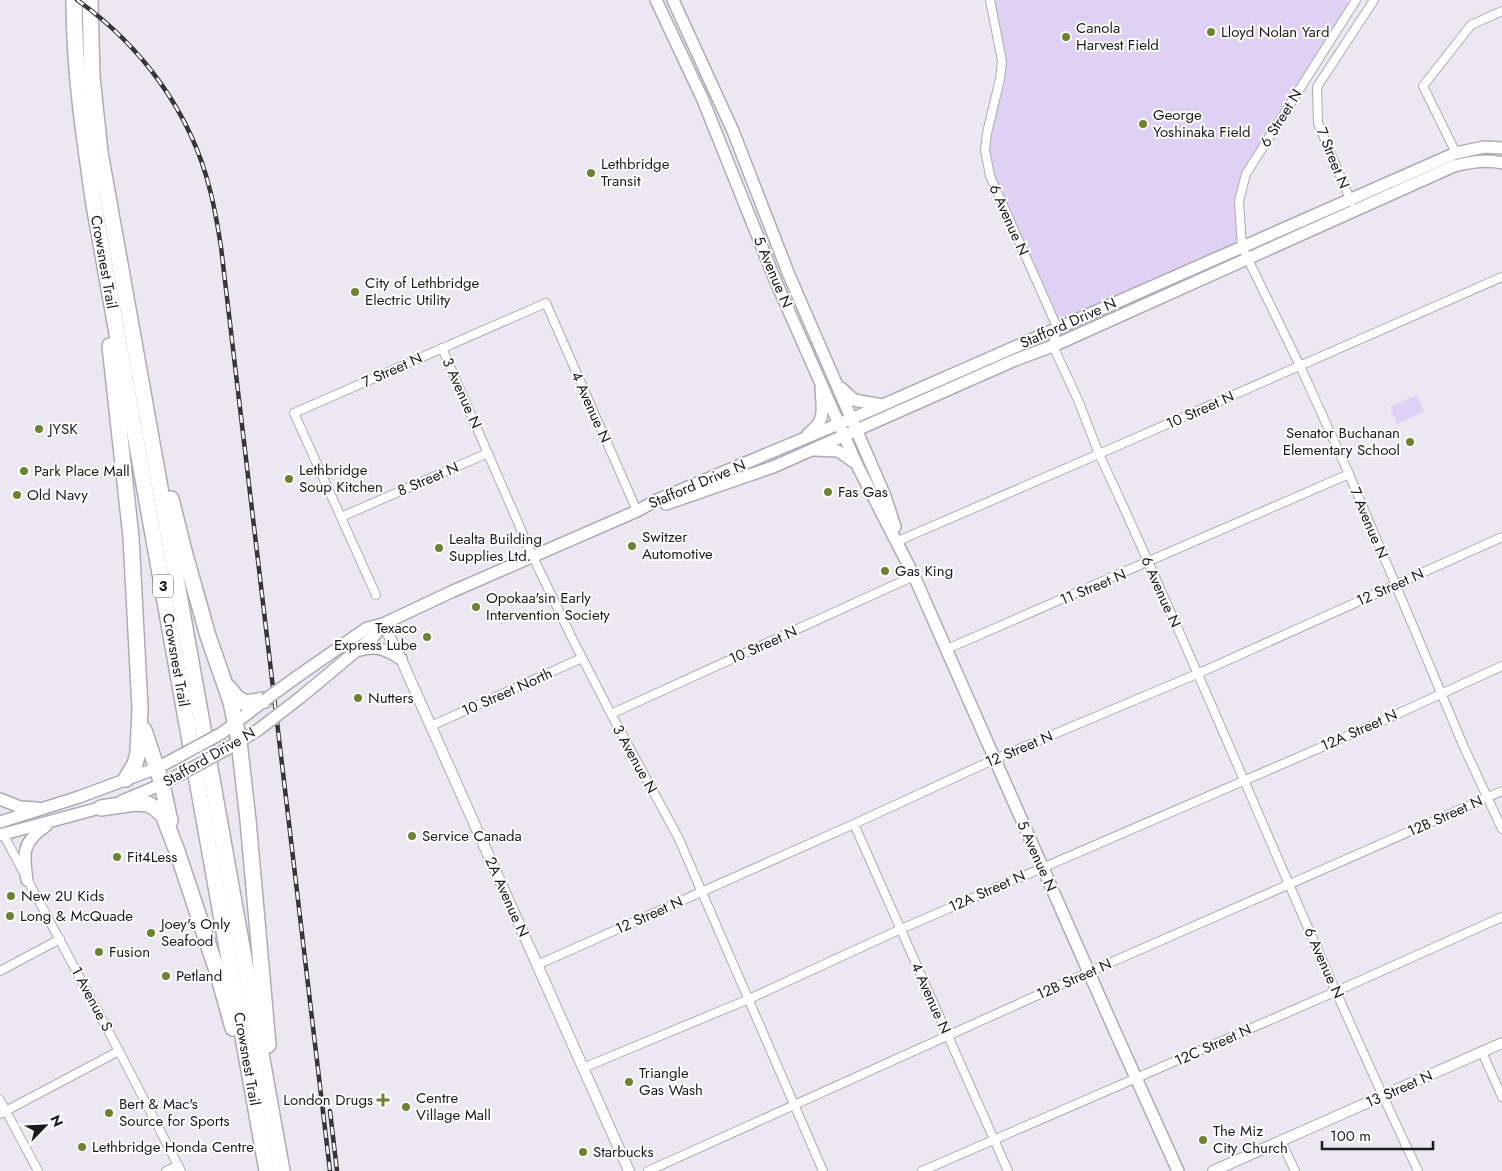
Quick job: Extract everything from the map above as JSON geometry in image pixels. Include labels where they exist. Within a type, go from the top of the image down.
[{"type":"highway","points":[[67,0],[71,75],[80,139],[94,205],[131,537],[140,708],[138,753],[135,764],[126,779]]},
{"type":"highway","name":"Crowsnest Trail","points":[[74,0],[78,89],[94,205],[267,1169]]},
{"type":"highway","name":"Crowsnest Trail","points":[[90,0],[92,77],[100,152],[282,1171]]},
{"type":"highway","points":[[98,0],[100,152]]},
{"type":"highway","points":[[124,288],[184,551],[208,636],[225,680],[236,721],[261,961],[275,1133]]},
{"type":"highway","points":[[225,680],[236,697],[245,703],[258,703]]},
{"type":"highway","points":[[140,708],[145,733],[162,784],[177,851]]},
{"type":"highway","points":[[101,808],[135,803],[148,804],[162,815],[167,824],[220,978],[267,1169]]},
{"type":"main road","name":"5 Avenue N","points":[[656,0],[703,100],[776,282],[870,491],[898,540],[1178,1171]]},
{"type":"main road","name":"5 Avenue N","points":[[673,0],[733,131],[789,275],[887,501],[898,540]]},
{"type":"main road","name":"Stafford Drive N","points":[[0,822],[47,808],[157,768],[176,758],[222,733],[258,703],[360,631],[383,624],[451,592],[637,511],[657,500],[882,405],[1456,152],[1484,147],[1502,148]]},
{"type":"main road","name":"Stafford Drive N","points":[[637,511],[659,506],[749,476],[798,457],[1053,346],[1454,166],[1478,162],[1502,162]]},
{"type":"main road","points":[[801,440],[818,426],[821,421],[821,381]]},
{"type":"main road","points":[[836,382],[854,400],[882,405]]},
{"type":"main road","points":[[812,450],[838,451],[858,465]]},
{"type":"main road","name":"Stafford Drive N","points":[[1,833],[101,808],[162,784],[225,750],[258,730],[301,697],[374,636],[383,624]]},
{"type":"main road","points":[[356,651],[376,647],[388,650],[402,659]]},
{"type":"main road","points":[[0,799],[20,807],[47,808]]},
{"type":"main road","points":[[27,880],[24,858],[29,840],[54,821]]},
{"type":"street","name":"6 Avenue N","points":[[990,0],[1002,61],[1000,79],[986,133],[987,167],[1057,327]]},
{"type":"street","name":"6 Street N","points":[[1242,247],[1239,201],[1246,174],[1356,0]]},
{"type":"street","name":"7 Street N","points":[[1355,211],[1318,123],[1317,87],[1374,0]]},
{"type":"street","points":[[1456,152],[1423,86],[1471,25],[1502,11]]},
{"type":"street","name":"7 Avenue N","points":[[1242,247],[1300,366],[1349,474],[1394,584],[1502,829]]},
{"type":"street","name":"10 Street N","points":[[898,540],[1100,454],[1502,277]]},
{"type":"street","name":"7 Street N","points":[[341,517],[294,413],[546,303]]},
{"type":"street","name":"4 Avenue N","points":[[546,303],[637,511]]},
{"type":"street","points":[[1053,346],[1057,327]]},
{"type":"street","name":"6 Avenue N","points":[[1053,346],[1383,1096],[1418,1171]]},
{"type":"street","name":"3 Avenue N","points":[[442,348],[534,557],[582,658],[678,837],[823,1171]]},
{"type":"street","name":"8 Street N","points":[[341,517],[488,453]]},
{"type":"street","name":"11 Street N","points":[[947,649],[1349,474]]},
{"type":"street","points":[[341,517],[376,595]]},
{"type":"street","name":"12 Street N","points":[[537,965],[995,759],[1197,674],[1502,537]]},
{"type":"street","name":"10 Street N","points":[[611,714],[914,576]]},
{"type":"street","name":"2A Avenue N","points":[[383,624],[402,659],[629,1171]]},
{"type":"street","name":"10 Street North","points":[[431,726],[582,658]]},
{"type":"street","name":"12A Street N","points":[[582,1068],[749,999],[1042,866],[1244,781],[1502,666]]},
{"type":"street","name":"12B Street N","points":[[648,1171],[1089,972],[1502,791]]},
{"type":"street","name":"4 Avenue N","points":[[854,824],[1008,1171]]},
{"type":"street","name":"1 Avenue S","points":[[1,833],[60,939],[180,1168]]},
{"type":"street","name":"12C Street N","points":[[922,1171],[1337,991],[1502,917]]},
{"type":"street","points":[[0,971],[60,939]]},
{"type":"street","name":"13 Street N","points":[[1213,1171],[1502,1043]]},
{"type":"street","points":[[3,1112],[119,1051]]},
{"type":"street","points":[[1482,1052],[1502,1097]]},
{"type":"street","points":[[0,1100],[3,1112],[38,1171]]},
{"type":"street","points":[[1282,1141],[1295,1171]]},
{"type":"street","points":[[166,1171],[180,1168]]},
{"type":"shaded area","points":[[990,0],[1346,0],[1351,8],[1246,174],[1239,201],[1242,247],[1057,327],[993,184],[985,150],[1002,61]]},
{"type":"shaded area","points":[[1417,395],[1424,412],[1397,424],[1390,407]]},
{"type":"railway","points":[[77,0],[123,38],[161,83],[177,108],[190,134],[210,190],[221,247],[330,1171]]},
{"type":"railway","points":[[330,1111],[337,1171]]},
{"type":"place","name":"Lloyd Nolan Yard","points":[[1211,32]]},
{"type":"place","name":"Canola Harvest Field","points":[[1066,37]]},
{"type":"place","name":"George Yoshinaka Field","points":[[1143,124]]},
{"type":"place","name":"Lethbridge Transit","points":[[591,173]]},
{"type":"place","name":"City of Lethbridge Electric Utility","points":[[355,292]]},
{"type":"place","name":"JYSK","points":[[39,429]]},
{"type":"place","name":"Senator Buchanan Elementary School","points":[[1410,442]]},
{"type":"place","name":"Park Place Mall","points":[[24,471]]},
{"type":"place","name":"Lethbridge Soup Kitchen","points":[[289,479]]},
{"type":"place","name":"Fas Gas","points":[[828,492]]},
{"type":"place","name":"Old Navy","points":[[17,495]]},
{"type":"place","name":"Switzer Automotive","points":[[632,546]]},
{"type":"place","name":"Lealta Building Supplies Ltd.","points":[[439,548]]},
{"type":"place","name":"Gas King","points":[[885,571]]},
{"type":"place","name":"Opokaa'sin Early Intervention Society","points":[[476,607]]},
{"type":"place","name":"Texaco Express Lube","points":[[427,637]]},
{"type":"place","name":"Nutters","points":[[358,698]]},
{"type":"place","name":"Service Canada","points":[[412,836]]},
{"type":"place","name":"Fit4Less","points":[[117,857]]},
{"type":"place","name":"New 2U Kids","points":[[11,896]]},
{"type":"place","name":"Long & McQuade","points":[[10,916]]},
{"type":"place","name":"Joey's Only Seafood","points":[[151,933]]},
{"type":"place","name":"Fusion","points":[[99,952]]},
{"type":"place","name":"Petland","points":[[166,976]]},
{"type":"place","name":"Triangle Gas Wash","points":[[629,1082]]},
{"type":"place","name":"London Drugs","points":[[383,1100]]},
{"type":"place","name":"Centre Village Mall","points":[[406,1107]]},
{"type":"place","name":"Bert & Mac's Source for Sports","points":[[109,1113]]},
{"type":"place","name":"The Miz City Church","points":[[1203,1140]]},
{"type":"place","name":"Lethbridge Honda Centre","points":[[82,1147]]},
{"type":"place","name":"Starbucks","points":[[583,1152]]}]
